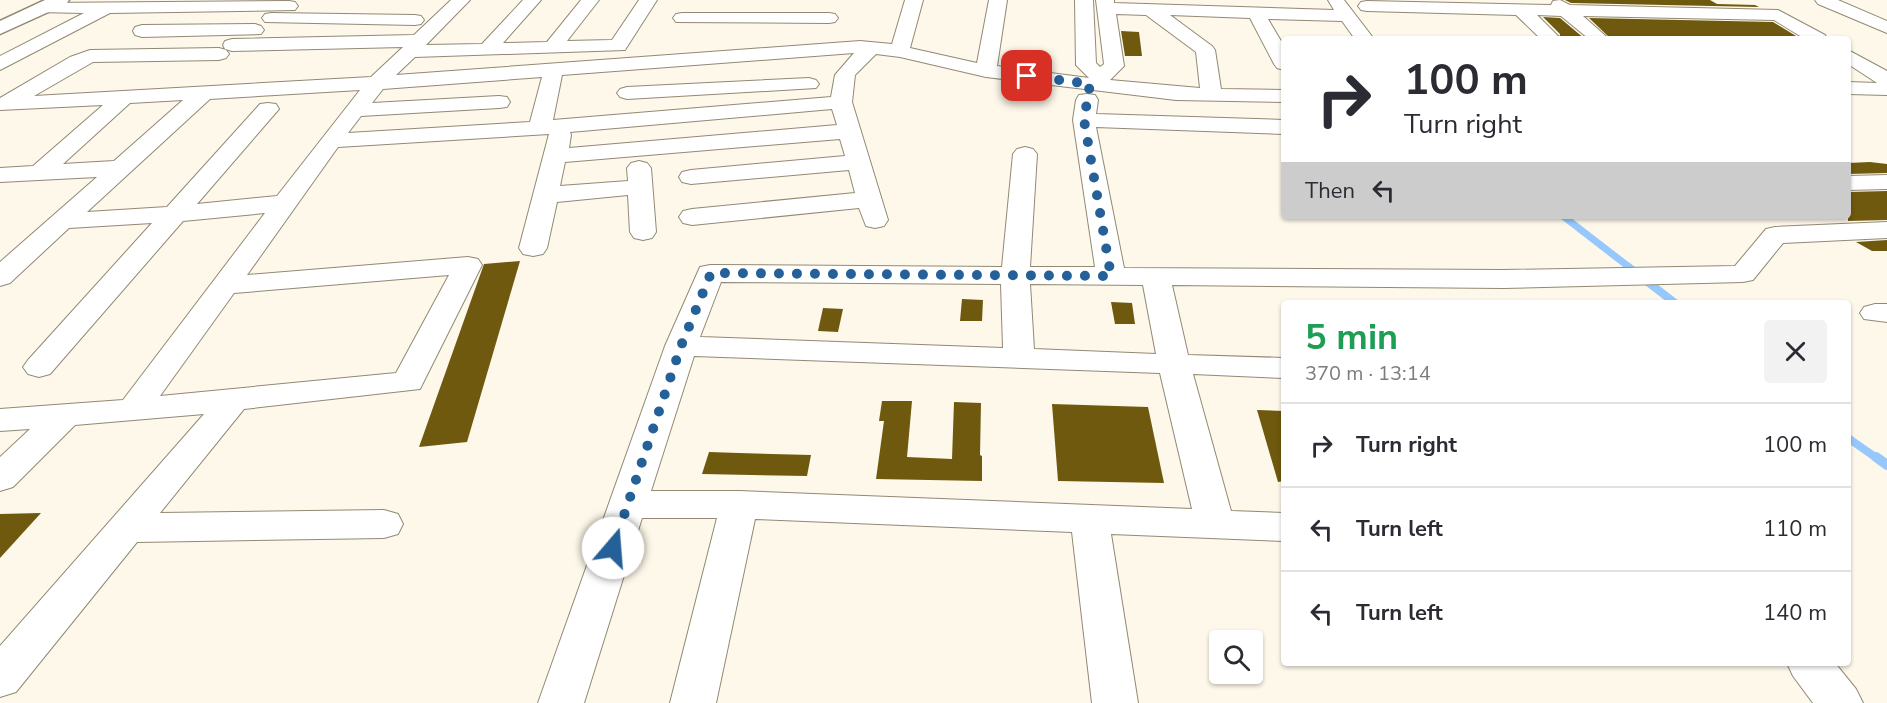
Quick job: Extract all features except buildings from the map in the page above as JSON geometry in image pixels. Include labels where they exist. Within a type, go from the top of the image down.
[{"type":"street","points":[[0,21],[60,0]]},
{"type":"street","points":[[133,410],[354,110],[377,82],[462,0]]},
{"type":"street","points":[[488,49],[532,0]]},
{"type":"street","points":[[553,47],[590,0]]},
{"type":"street","points":[[618,46],[648,0]]},
{"type":"street","points":[[671,36],[693,0]]},
{"type":"street","points":[[900,51],[914,0]]},
{"type":"street","points":[[986,71],[998,0]]},
{"type":"street","points":[[1083,0],[1086,8],[1086,65],[1096,82]]},
{"type":"street","points":[[1335,0],[1363,36]]},
{"type":"street","points":[[1824,0],[1887,28]]},
{"type":"street","points":[[0,28],[44,4],[106,8],[294,3]]},
{"type":"street","points":[[160,94],[294,3]]},
{"type":"street","points":[[1111,276],[1084,120],[1096,82],[1114,66],[1106,4],[1151,10],[1190,5],[1257,14],[1348,16]]},
{"type":"street","points":[[1559,5],[1596,36]]},
{"type":"street","points":[[1367,6],[1520,9],[1559,5],[1778,15],[1813,36]]},
{"type":"street","points":[[0,64],[106,8]]},
{"type":"street","points":[[1520,9],[1549,36]]},
{"type":"street","points":[[1151,10],[1205,50],[1211,95]]},
{"type":"street","points":[[1257,14],[1281,58]]},
{"type":"street","points":[[271,18],[440,21]]},
{"type":"street","points":[[682,18],[744,18],[797,26],[829,18]]},
{"type":"street","points":[[733,39],[744,18]]},
{"type":"street","points":[[142,31],[255,30]]},
{"type":"street","points":[[3,104],[76,61],[90,56],[225,50],[279,44],[342,43],[488,49],[665,45],[659,62]]},
{"type":"street","points":[[293,87],[342,43]]},
{"type":"street","points":[[0,277],[210,91],[279,44]]},
{"type":"street","points":[[3,104],[552,71],[842,47],[873,47],[900,51],[986,71],[1211,95],[1281,96]]},
{"type":"street","points":[[692,217],[872,210],[849,131],[841,92],[845,71],[873,47]]},
{"type":"street","points":[[1851,59],[1887,61]]},
{"type":"street","points":[[1851,60],[1887,80]]},
{"type":"street","points":[[533,248],[555,156],[551,127],[552,71]]},
{"type":"street","points":[[1851,88],[1887,89]]},
{"type":"street","points":[[627,93],[841,92]]},
{"type":"street","points":[[331,141],[551,127],[841,92]]},
{"type":"street","points":[[14,177],[124,97]]},
{"type":"street","points":[[354,110],[499,102]]},
{"type":"street","points":[[39,367],[268,109]]},
{"type":"street","points":[[1084,120],[1281,127]]},
{"type":"street","points":[[555,156],[849,131]]},
{"type":"street","points":[[1019,358],[1015,275],[1025,154]]},
{"type":"street","points":[[691,177],[858,162]]},
{"type":"street","points":[[14,177],[121,168]]},
{"type":"street","points":[[546,195],[640,177],[643,232]]},
{"type":"street","points":[[1851,183],[1887,183]]},
{"type":"street","points":[[62,221],[176,214],[285,203]]},
{"type":"street","points":[[561,703],[681,346],[711,273],[1504,279],[1743,274],[1775,234],[1887,230]]},
{"type":"street","points":[[0,420],[133,410],[408,382],[468,265],[225,285]]},
{"type":"street","points":[[1156,276],[1174,364],[1215,523]]},
{"type":"street","points":[[1504,279],[1521,300]]},
{"type":"street","points":[[681,346],[1281,368]]},
{"type":"street","points":[[0,678],[234,400]]},
{"type":"street","points":[[0,478],[66,415]]},
{"type":"street","points":[[627,504],[739,505],[1281,527]]},
{"type":"street","points":[[693,703],[739,505]]},
{"type":"street","points":[[1089,518],[1115,703]]},
{"type":"street","points":[[126,528],[384,524]]},
{"type":"street","points":[[1811,666],[1840,703]]},
{"type":"waterway","points":[[1567,219],[1629,267]]},
{"type":"waterway","points":[[1627,266],[1671,300]]},
{"type":"waterway","points":[[1851,440],[1878,459]]},
{"type":"waterway","points":[[1876,457],[1887,465]]},
{"type":"route","points":[[613,548],[681,346],[711,273],[1111,276],[1084,120],[1090,84],[1027,76]]}]
